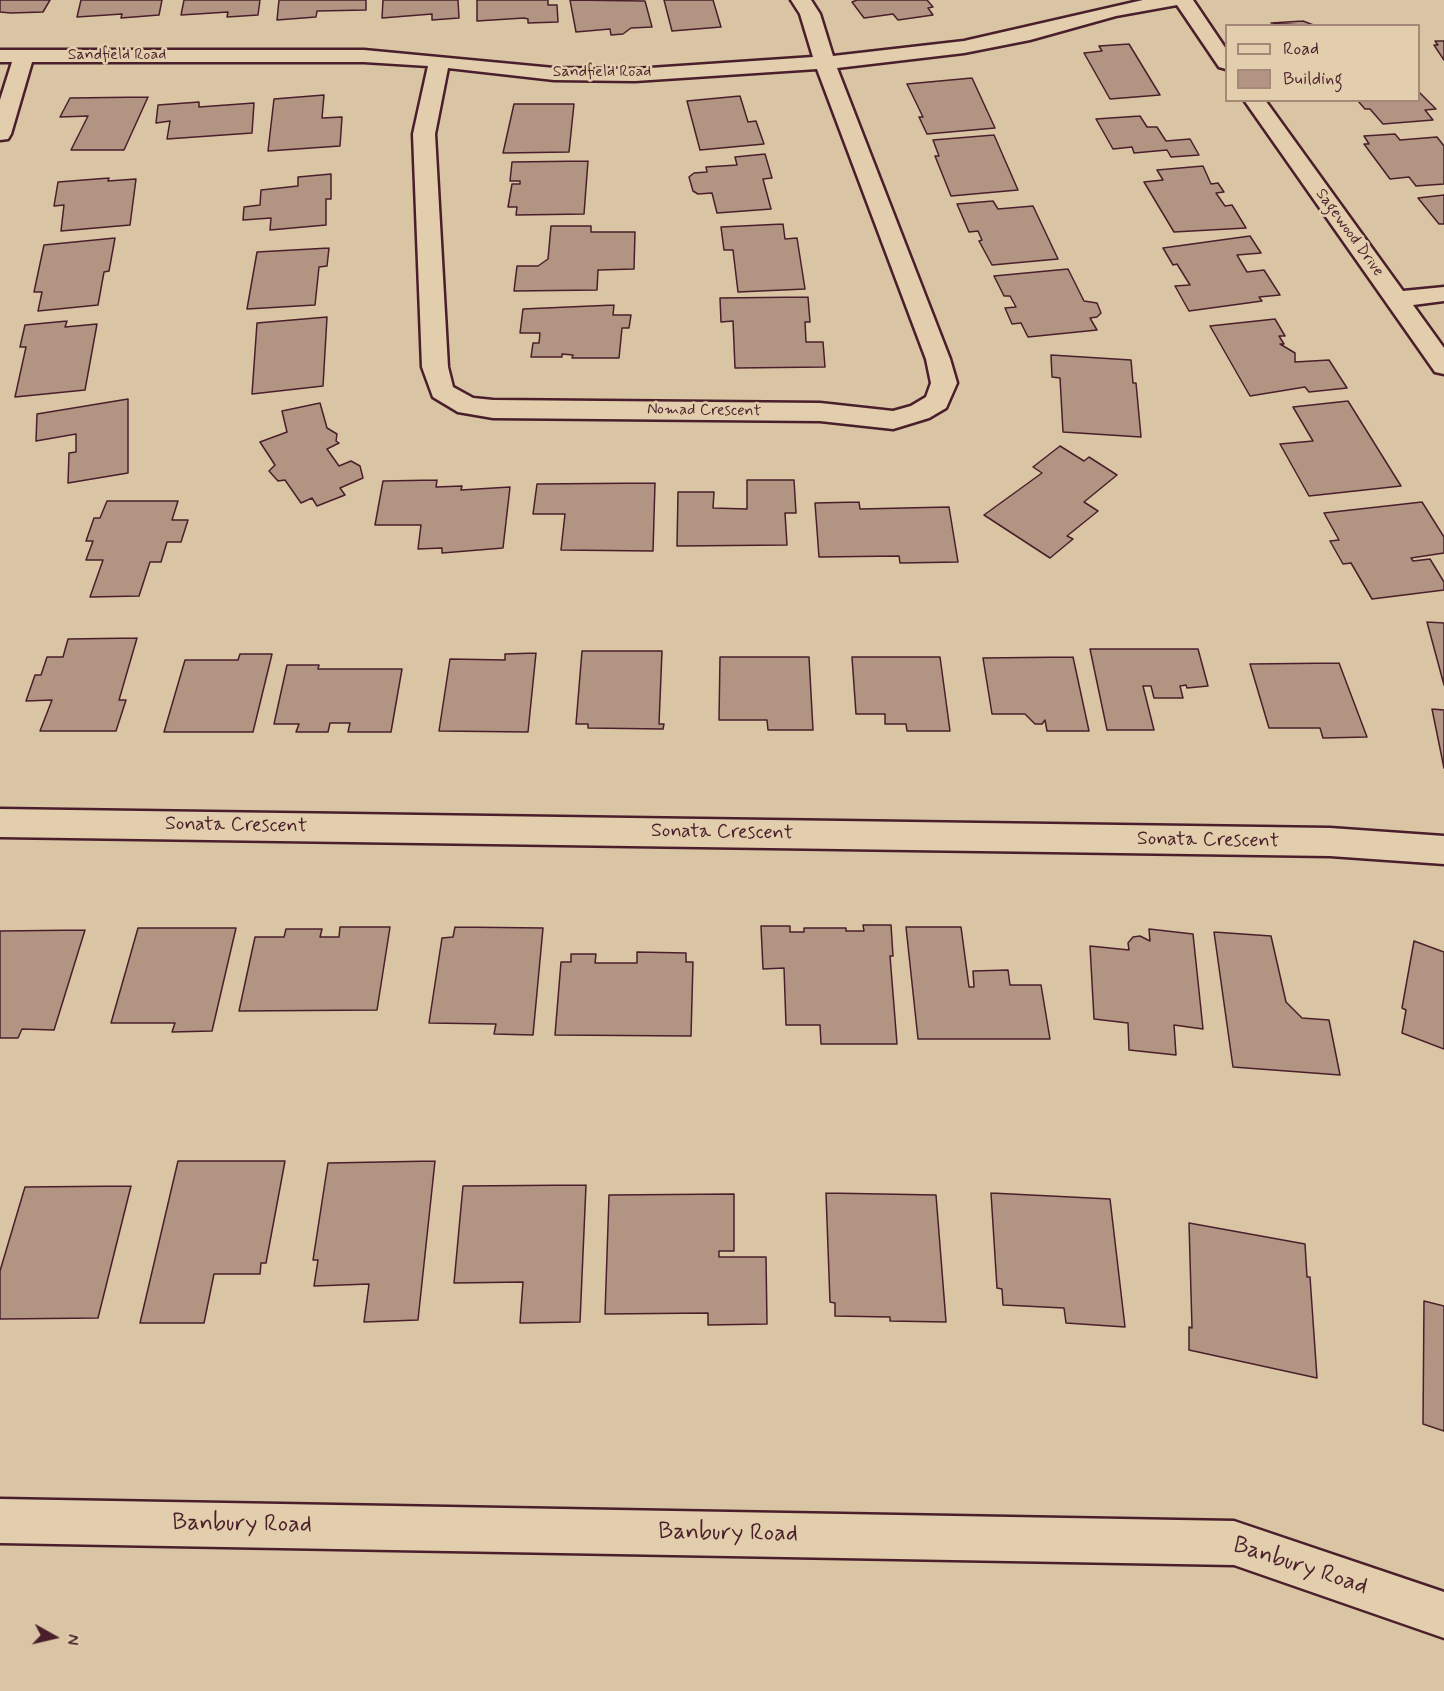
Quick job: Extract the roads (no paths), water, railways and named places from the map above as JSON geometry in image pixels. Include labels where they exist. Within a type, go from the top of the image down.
[{"type":"street","name":"Nomad Crescent","points":[[439,61],[424,134],[435,367],[442,390],[466,406],[493,409],[820,412],[893,420],[920,412],[937,402],[944,383],[938,359],[825,63],[810,14],[801,0]]},
{"type":"street","name":"Sandfield Road","points":[[0,56],[364,56],[587,75],[714,71],[825,63],[964,47],[1030,34],[1113,11],[1174,0]]},
{"type":"street","points":[[1183,0],[1225,60]]},
{"type":"street","points":[[0,134],[24,56]]},
{"type":"street","name":"Sagewood Drive","points":[[1255,102],[1444,366]]},
{"type":"street","points":[[1396,299],[1444,294]]},
{"type":"street","name":"Sonata Crescent","points":[[0,823],[1330,842],[1444,850]]},
{"type":"street","name":"Banbury Road","points":[[0,1521],[1234,1543],[1444,1615]]}]
